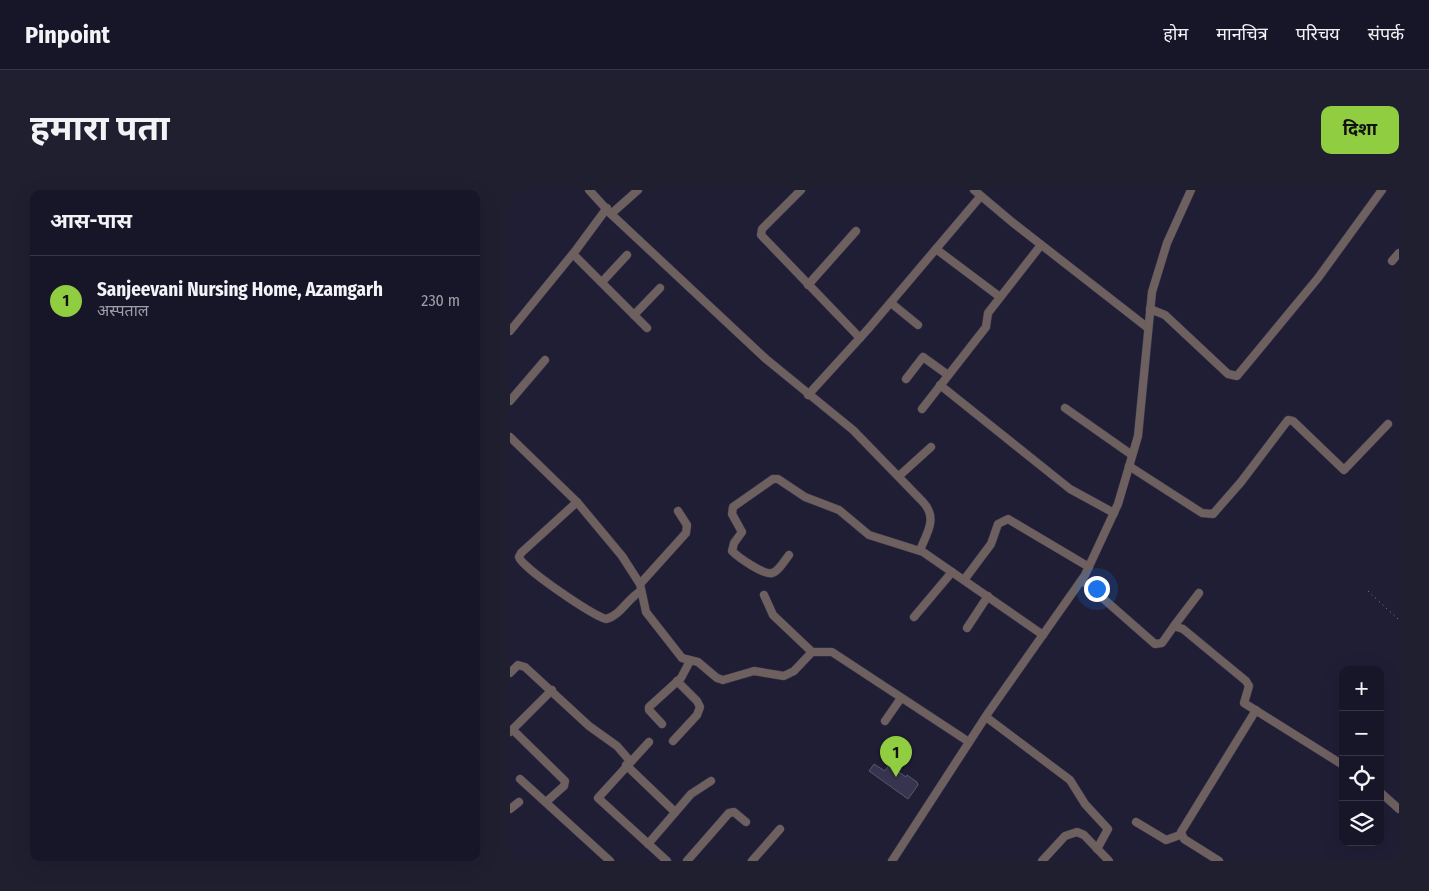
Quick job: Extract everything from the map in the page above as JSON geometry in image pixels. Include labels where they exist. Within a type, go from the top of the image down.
[{"type":"street","points":[[589,190],[766,360],[853,430],[927,506],[932,515],[931,524],[920,550]]},
{"type":"street","points":[[510,331],[609,211],[638,190]]},
{"type":"street","points":[[801,190],[782,207],[760,232],[762,238],[860,338]]},
{"type":"street","points":[[974,190],[980,197],[1148,328]]},
{"type":"street","points":[[892,861],[969,742],[1082,580],[1114,513],[1138,436],[1152,292],[1167,243],[1191,190]]},
{"type":"street","points":[[1150,309],[1165,315],[1228,374],[1237,376],[1318,278],[1382,190]]},
{"type":"street","points":[[808,395],[860,338],[980,197]]},
{"type":"street","points":[[808,285],[856,231]]},
{"type":"street","points":[[922,409],[986,327],[988,313],[1041,245]]},
{"type":"street","points":[[936,249],[1000,297]]},
{"type":"street","points":[[1392,261],[1399,253]]},
{"type":"street","points":[[573,254],[647,328]]},
{"type":"street","points":[[602,282],[627,255]]},
{"type":"street","points":[[634,315],[660,288]]},
{"type":"street","points":[[891,302],[918,325]]},
{"type":"street","points":[[906,379],[924,357],[948,375]]},
{"type":"street","points":[[510,401],[545,360]]},
{"type":"street","points":[[940,385],[1070,490],[1114,513]]},
{"type":"street","points":[[1065,408],[1132,455]]},
{"type":"street","points":[[1129,466],[1202,513],[1213,514],[1241,482],[1288,420],[1294,421],[1344,470],[1388,424]]},
{"type":"street","points":[[510,437],[577,502],[622,556],[641,587],[646,612],[682,658],[698,662],[720,680],[754,671],[784,676],[794,671],[812,652]]},
{"type":"street","points":[[899,476],[931,447]]},
{"type":"street","points":[[789,556],[776,571],[769,573],[760,570],[732,551],[742,532],[732,514],[733,507],[773,479],[778,479],[805,497],[839,510],[869,535],[920,550],[1043,635]]},
{"type":"street","points":[[577,502],[521,553],[519,557],[521,562],[538,578],[606,619],[613,617],[634,595],[686,533],[687,524],[678,511]]},
{"type":"street","points":[[964,580],[991,544],[998,524],[1008,519],[1089,567]]},
{"type":"street","points":[[914,617],[952,572]]},
{"type":"street","points":[[1082,580],[1155,644],[1162,643],[1199,593]]},
{"type":"street","points":[[764,595],[774,614],[812,652],[832,652],[969,742]]},
{"type":"street","points":[[967,628],[988,596]]},
{"type":"street","points":[[1174,626],[1183,629],[1246,681],[1248,686],[1244,703],[1339,762]]},
{"type":"street","points":[[662,724],[649,710],[649,707],[677,682],[685,673],[690,661]]},
{"type":"street","points":[[510,673],[520,665],[552,690],[585,723],[617,746],[628,763],[674,812]]},
{"type":"street","points":[[673,741],[697,715],[700,707],[697,701],[677,682]]},
{"type":"street","points":[[546,802],[564,786],[564,781],[511,731],[552,690]]},
{"type":"street","points":[[885,721],[901,698]]},
{"type":"street","points":[[1136,822],[1166,840],[1180,835],[1256,710]]},
{"type":"street","points":[[986,717],[1070,780],[1085,804],[1108,829],[1097,849]]},
{"type":"street","points":[[649,742],[600,792],[598,800],[648,844],[661,859]]},
{"type":"street","points":[[520,779],[610,861]]},
{"type":"street","points":[[648,844],[674,812],[694,792],[711,781]]},
{"type":"street","points":[[1384,796],[1399,809]]},
{"type":"street","points":[[510,809],[519,802]]},
{"type":"street","points":[[687,861],[729,813],[734,812],[746,822]]},
{"type":"street","points":[[752,861],[780,829]]},
{"type":"street","points":[[1042,861],[1065,836],[1073,832],[1084,835],[1109,861]]},
{"type":"street","points":[[1180,835],[1215,860]]},
{"type":"path","points":[[1368,591],[1399,620]]},
{"type":"building","points":[[874,764],[885,771],[889,765],[917,782],[918,785],[908,799],[869,771]]},
{"type":"place","name":"Sanjeevani Nursing Home, Azamgarh","points":[[896,777]]}]
